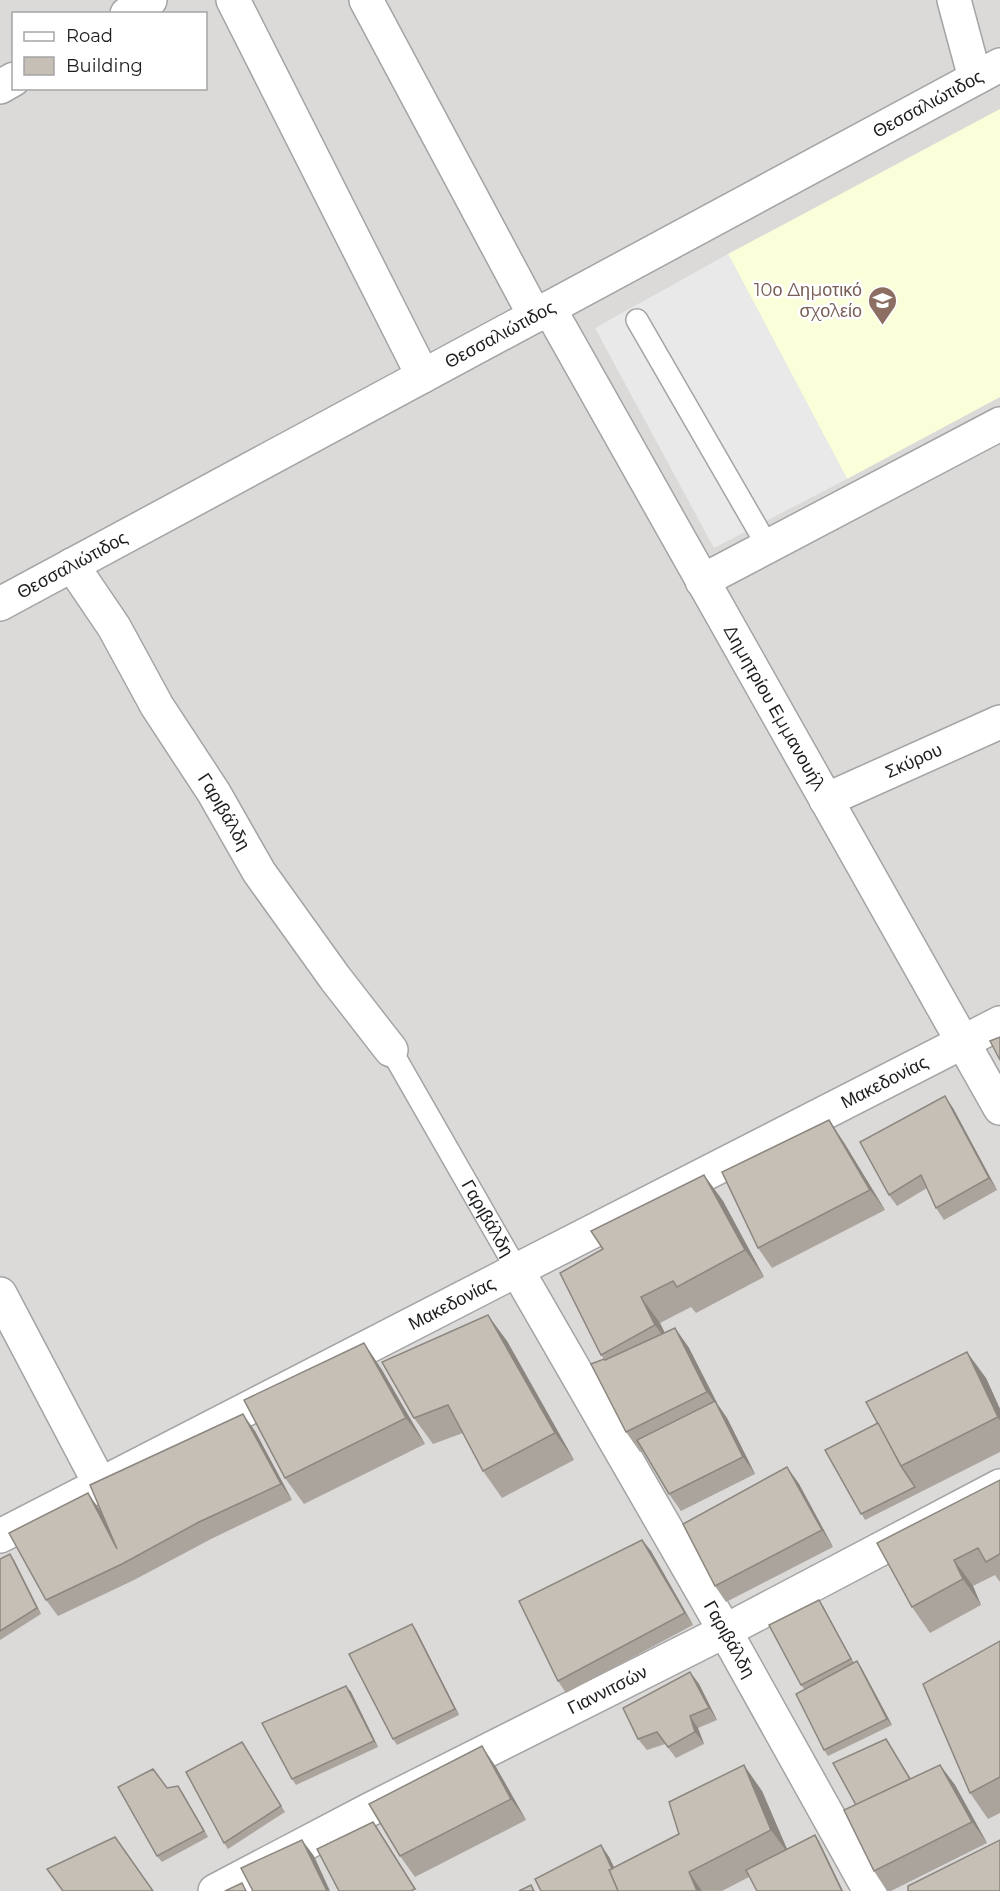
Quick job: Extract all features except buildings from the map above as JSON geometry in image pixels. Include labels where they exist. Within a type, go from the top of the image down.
[{"type":"street","points":[[130,12],[150,0]]},
{"type":"street","points":[[233,0],[423,376]]},
{"type":"street","name":"Δημητρίου Εμμανουήλ","points":[[366,0],[542,312],[702,581],[1000,1108]]},
{"type":"street","points":[[954,0],[987,71]]},
{"type":"street","name":"Θεσσαλιώτιδος","points":[[0,604],[987,71]]},
{"type":"street","points":[[702,581],[1000,424]]},
{"type":"street","name":"Γαριβάλδη","points":[[72,566],[114,627],[157,706],[214,793],[259,872],[335,978],[391,1050]]},
{"type":"street","name":"Σκύρου","points":[[826,800],[1000,722]]},
{"type":"street","name":"Μακεδονίας","points":[[0,1536],[1000,1023]]},
{"type":"street","name":"Γαριβάλδη","points":[[517,1270],[725,1632],[870,1891]]},
{"type":"street","points":[[0,1294],[100,1484]]},
{"type":"street","name":"Γιαννιτσών","points":[[215,1891],[369,1810],[725,1632],[1000,1486]]},
{"type":"lane","points":[[637,320],[768,546]]},
{"type":"lane","name":"Γαριβάλδη","points":[[391,1050],[517,1270]]},
{"type":"shaded area","points":[[0,0],[1000,0],[1000,1891],[0,1891]]},
{"type":"shaded area","name":"10ο Δημοτικό σχολείο","points":[[1000,109],[1000,397],[847,479],[728,254]]},
{"type":"shaded area","points":[[728,254],[847,479],[714,548],[595,328]]},
{"type":"place","name":"10ο Δημοτικό σχολείο","points":[[883,326]]}]
